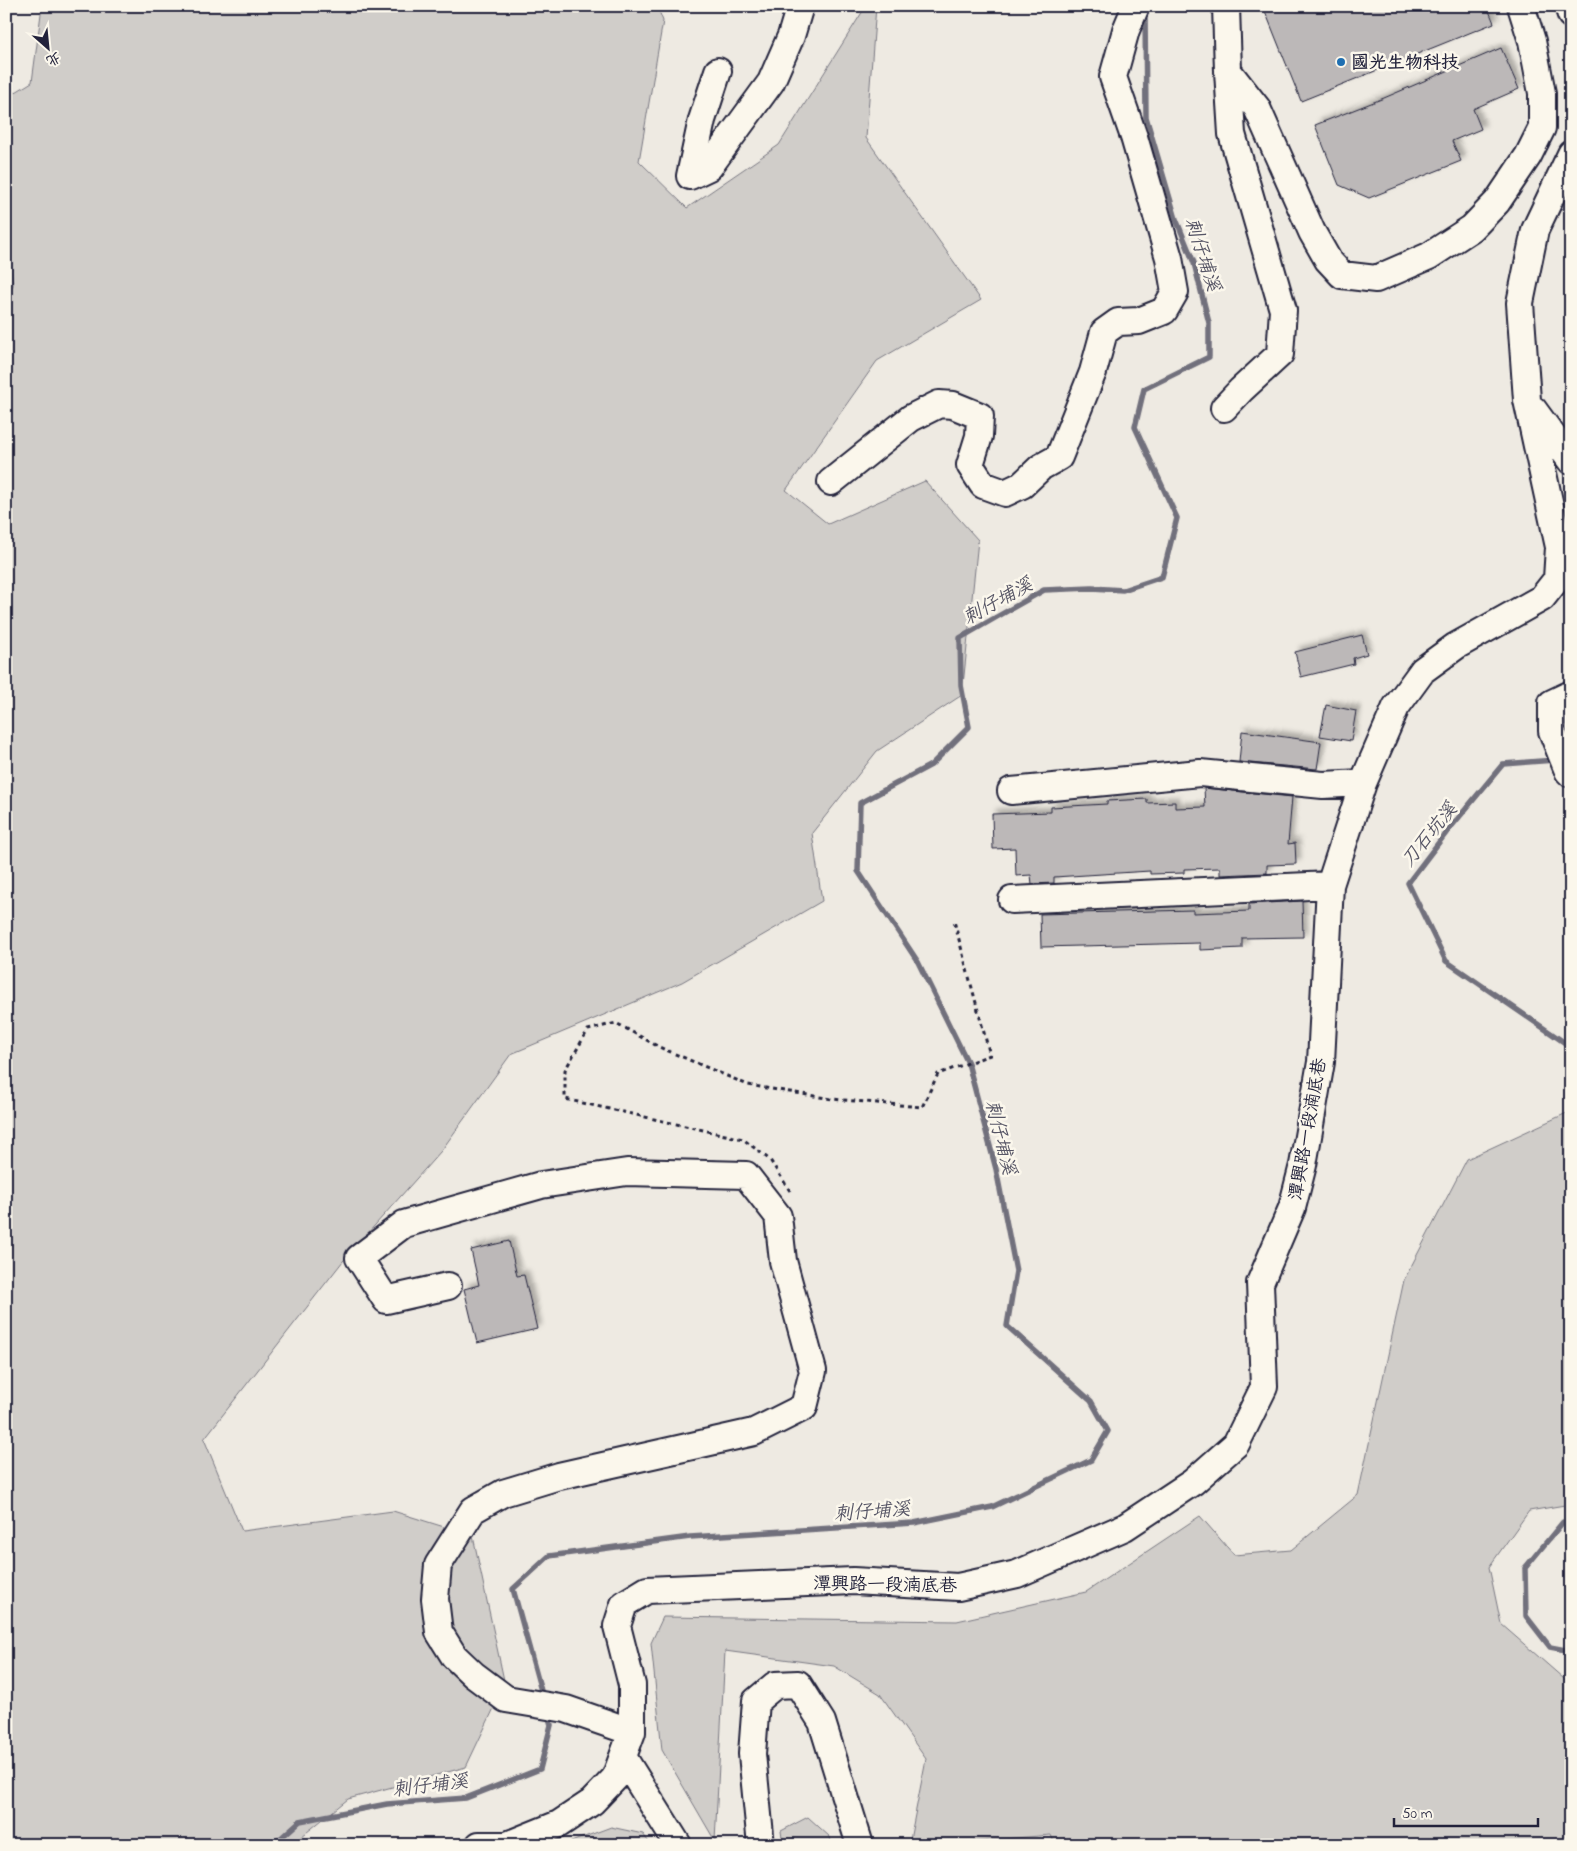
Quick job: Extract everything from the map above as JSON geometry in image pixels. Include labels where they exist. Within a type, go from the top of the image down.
[{"type":"street","points":[[718,71],[702,120],[690,176],[709,167],[771,82],[791,36],[800,6]]},
{"type":"street","points":[[831,482],[911,418],[939,404],[953,405],[980,416],[979,436],[970,465],[983,485],[1005,493],[1022,485],[1041,467],[1059,457],[1093,372],[1104,332],[1118,322],[1139,321],[1164,311],[1175,292],[1169,258],[1134,137],[1113,77],[1126,30],[1136,6]]},
{"type":"street","points":[[1224,408],[1280,354],[1283,310],[1232,134],[1226,6]]},
{"type":"street","points":[[1228,71],[1257,108],[1312,232],[1328,260],[1342,275],[1376,279],[1429,256],[1472,228],[1497,202],[1528,156],[1542,128],[1542,93],[1532,40],[1521,6]]},
{"type":"street","points":[[1568,6],[1571,15]]},
{"type":"street","name":"潭興路一段湳底巷","points":[[478,1845],[506,1844],[558,1824],[592,1802],[615,1778],[632,1732],[632,1684],[617,1626],[624,1604],[647,1590],[853,1581],[958,1587],[1017,1574],[1125,1528],[1193,1482],[1236,1444],[1264,1387],[1260,1283],[1292,1208],[1303,1165],[1319,1071],[1330,885],[1363,784],[1396,707],[1423,670],[1456,646],[1542,598],[1557,579],[1559,547],[1527,400],[1520,303],[1535,230],[1571,154]]},
{"type":"street","points":[[1527,400],[1571,461]]},
{"type":"street","points":[[1569,773],[1552,731],[1552,703],[1571,694]]},
{"type":"street","points":[[1011,792],[1200,773],[1323,785],[1363,784]]},
{"type":"street","points":[[1012,900],[1330,885]]},
{"type":"street","points":[[448,1286],[386,1300],[359,1258],[404,1224],[541,1185],[627,1172],[746,1174],[778,1216],[783,1261],[814,1371],[804,1407],[754,1432],[559,1476],[503,1492],[473,1510],[438,1565],[435,1599],[439,1632],[454,1656],[474,1675],[506,1699],[566,1709],[632,1732]]},
{"type":"street","points":[[761,1845],[752,1754],[756,1701],[775,1685],[798,1684],[822,1722],[860,1845]]},
{"type":"street","points":[[623,1757],[678,1845]]},
{"type":"path","points":[[778,1216],[790,1212],[791,1194],[770,1160],[743,1139],[565,1098],[565,1070],[588,1030],[616,1023],[659,1047],[748,1085],[832,1099],[922,1107],[938,1074],[990,1055],[954,922]]},
{"type":"shaded area","points":[[42,6],[657,6],[663,21],[639,161],[687,208],[779,145],[866,6],[876,6],[866,138],[981,300],[877,361],[786,490],[828,524],[925,481],[978,540],[962,695],[877,751],[812,833],[822,901],[682,982],[511,1054],[441,1151],[343,1261],[204,1439],[242,1531],[393,1511],[473,1536],[505,1685],[466,1767],[348,1799],[291,1845],[6,1845],[6,299],[13,285],[6,225],[6,98],[32,82]]},
{"type":"shaded area","points":[[1571,1111],[1571,1504],[1529,1511],[1489,1567],[1501,1624],[1571,1685],[1571,1845],[1055,1845],[1051,1835],[933,1845],[909,1845],[926,1759],[880,1694],[834,1666],[725,1651],[715,1841],[662,1750],[651,1643],[663,1617],[957,1621],[1086,1592],[1200,1516],[1234,1555],[1291,1550],[1358,1495],[1404,1280],[1467,1159]]},
{"type":"shaded area","points":[[808,1817],[830,1837],[832,1845],[783,1845],[781,1831]]},
{"type":"shaded area","points":[[611,1827],[643,1834],[651,1845],[563,1845]]},
{"type":"building","name":"國光生物科技","points":[[1263,6],[1487,6],[1494,23],[1301,101]]},
{"type":"building","points":[[1501,48],[1519,89],[1473,109],[1481,129],[1452,141],[1461,161],[1369,198],[1339,185],[1315,125]]},
{"type":"building","points":[[1362,635],[1367,654],[1353,658],[1354,664],[1301,677],[1295,652]]},
{"type":"building","points":[[1326,705],[1356,711],[1351,741],[1320,736]]},
{"type":"building","points":[[1242,731],[1321,742],[1317,769],[1239,762]]},
{"type":"building","points":[[1204,788],[1292,797],[1288,844],[1295,843],[1296,864],[1267,865],[1267,873],[1220,875],[1220,868],[1184,869],[1184,873],[1150,874],[1150,871],[1054,877],[1054,883],[1032,884],[1031,875],[1016,876],[1015,848],[993,849],[992,814],[1051,812],[1051,807],[1107,804],[1107,801],[1147,799],[1147,803],[1175,802],[1175,808],[1205,807]]},
{"type":"building","points":[[1302,901],[1303,937],[1242,938],[1242,948],[1200,950],[1200,943],[1041,947],[1040,914],[1193,910],[1193,913],[1249,911],[1249,904]]},
{"type":"building","points":[[509,1241],[517,1276],[524,1275],[537,1329],[477,1343],[464,1289],[479,1285],[471,1250]]},
{"type":"waterway","name":"刺仔埔溪","points":[[543,1698],[513,1589],[549,1556],[690,1537],[914,1523],[992,1507],[1091,1460],[1108,1431],[1091,1401],[1007,1326],[1016,1271],[996,1169],[968,1063],[918,962],[858,871],[860,803],[931,765],[969,727],[961,685],[960,638],[1044,590],[1092,588],[1123,590],[1162,577],[1177,518],[1135,427],[1144,389],[1209,357],[1209,323],[1194,263],[1176,219],[1146,117],[1145,13]]},
{"type":"waterway","name":"刀石坑溪","points":[[1555,760],[1503,764],[1408,883],[1446,961],[1571,1047]]},
{"type":"waterway","name":"刀石坑溪","points":[[1571,1523],[1563,1522],[1525,1568],[1526,1616],[1550,1647],[1571,1651]]},
{"type":"waterway","name":"刺仔埔溪","points":[[273,1845],[300,1821],[387,1804],[466,1798],[540,1769],[551,1725],[548,1714]]},
{"type":"place","name":"國光生物科技","points":[[1341,62]]}]
